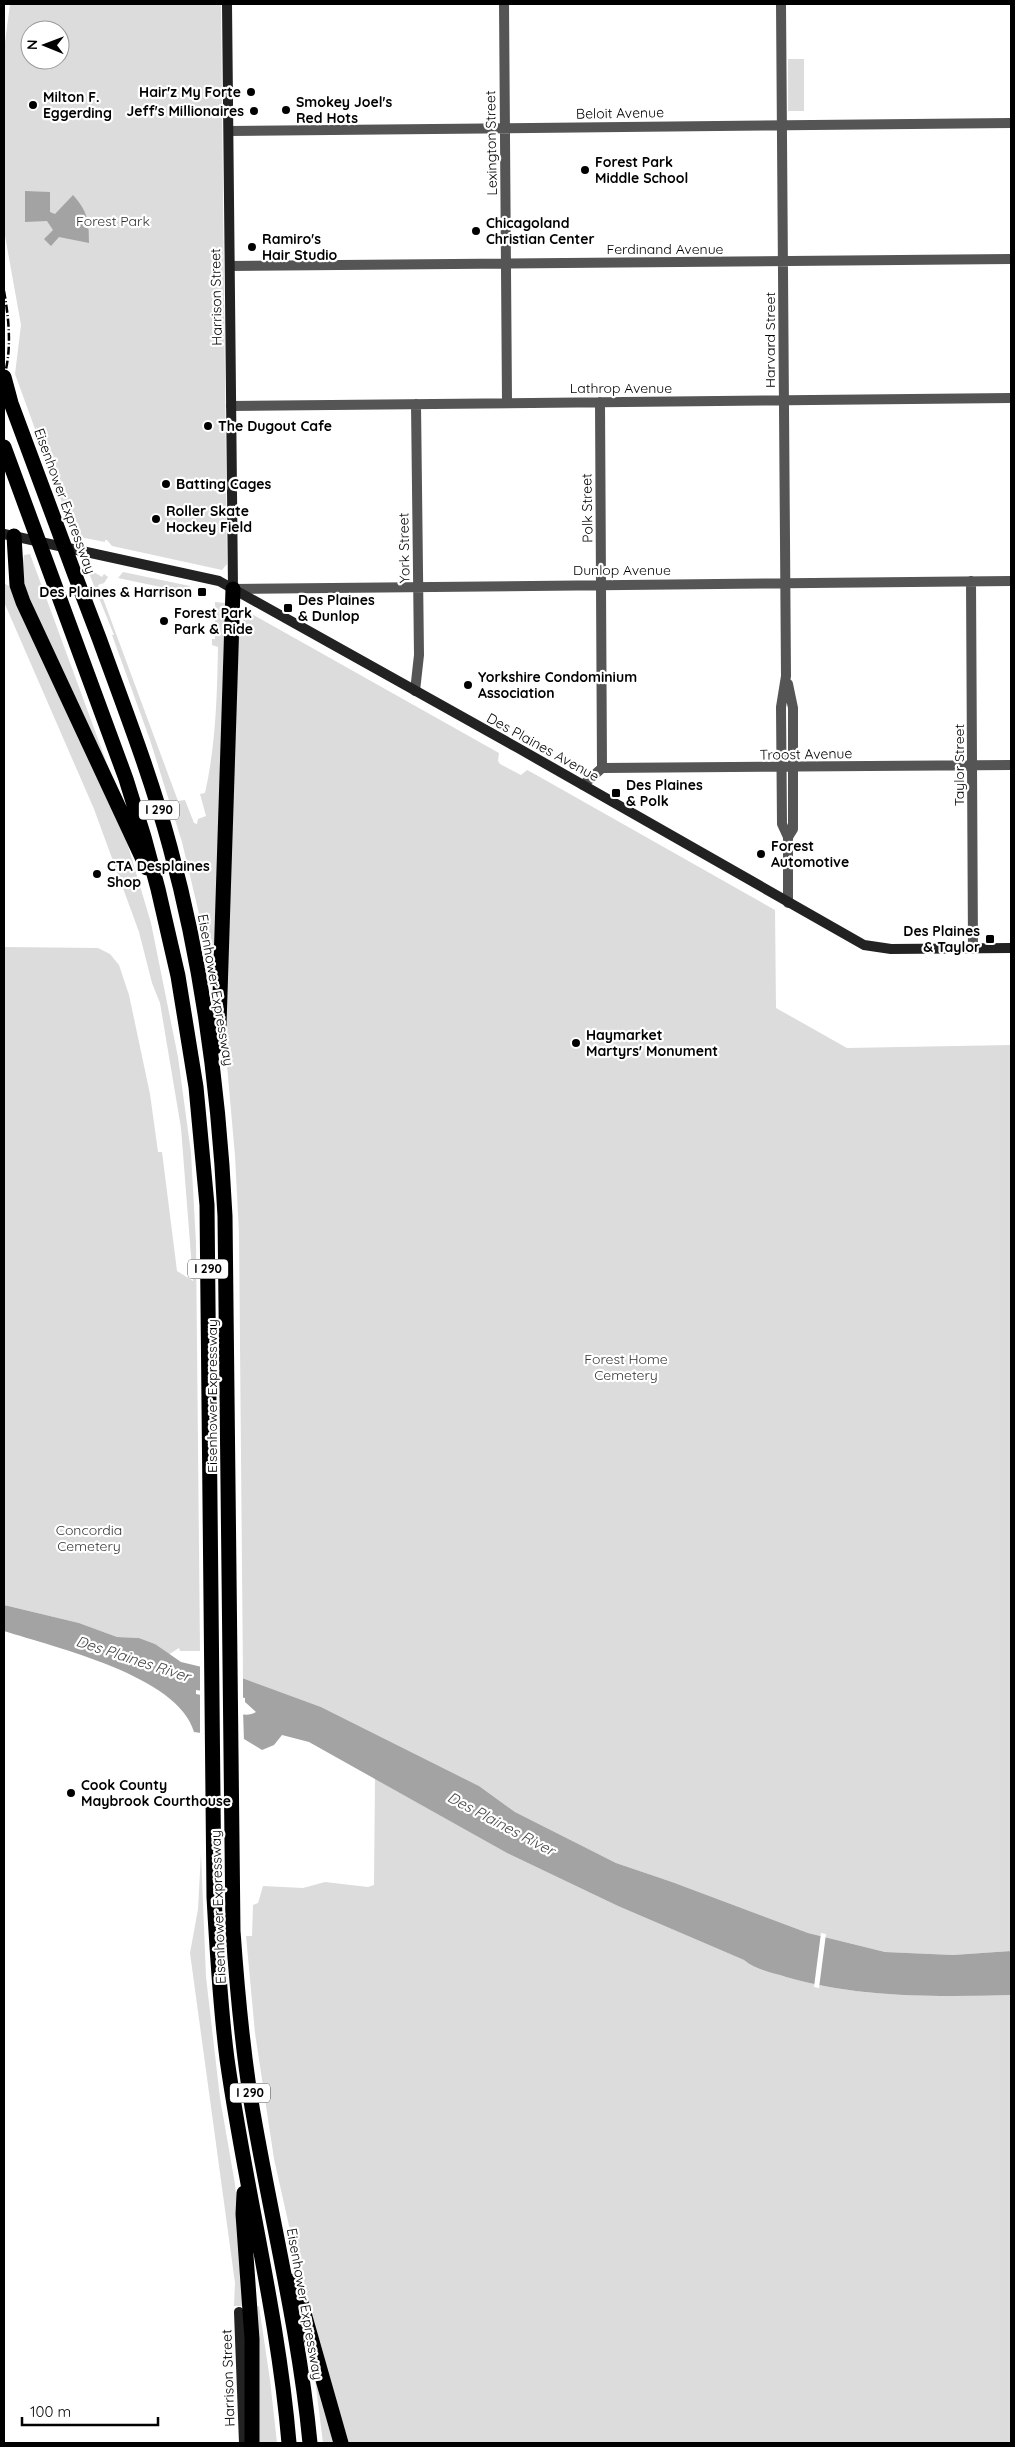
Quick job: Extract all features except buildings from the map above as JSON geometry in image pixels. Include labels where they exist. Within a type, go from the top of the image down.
[{"type":"highway","name":"Eisenhower Expressway","points":[[4,377],[149,777],[170,847],[189,924],[213,1061],[222,1140],[226,1216],[232,1922],[237,1994],[251,2101],[284,2269],[307,2410],[310,2443]]},
{"type":"highway","name":"Eisenhower Expressway","points":[[4,447],[126,779],[158,889],[186,1027],[200,1124],[207,1205],[214,1897],[219,1981],[227,2060],[272,2303],[282,2369],[289,2443]]},
{"type":"highway","points":[[14,536],[17,585],[112,791],[137,852],[158,889]]},
{"type":"highway","points":[[4,577],[17,585]]},
{"type":"highway","points":[[213,1061],[219,1025],[233,589]]},
{"type":"highway","points":[[246,2169],[243,2214],[252,2330],[252,2443]]},
{"type":"highway","points":[[284,2269],[300,2299],[341,2443]]},
{"type":"main road","name":"Harrison Street","points":[[227,4],[233,589]]},
{"type":"main road","name":"Des Plaines Avenue","points":[[14,536],[219,581],[584,785],[864,945],[877,949],[1011,948]]},
{"type":"main road","name":"Harrison Street","points":[[239,2312],[244,2443]]},
{"type":"street","name":"Lexington Street","points":[[504,4],[507,402]]},
{"type":"street","name":"Harvard Street","points":[[781,4],[786,583],[786,676],[781,707],[782,824],[788,837],[788,903]]},
{"type":"street","name":"Beloit Avenue","points":[[228,131],[1011,123]]},
{"type":"street","name":"Ferdinand Avenue","points":[[230,266],[1011,259]]},
{"type":"street","name":"Lathrop Avenue","points":[[231,406],[1011,398]]},
{"type":"street","name":"Polk Street","points":[[600,402],[602,768]]},
{"type":"street","name":"York Street","points":[[415,692],[419,655],[416,404]]},
{"type":"street","name":"Taylor Street","points":[[971,581],[973,948]]},
{"type":"street","name":"Dunlop Avenue","points":[[233,589],[1011,581]]},
{"type":"street","name":"Harvard Street","points":[[786,676],[793,708],[793,829],[788,837]]},
{"type":"street","name":"Troost Avenue","points":[[602,768],[1011,765]]},
{"type":"street","points":[[584,785],[602,768]]},
{"type":"green space","name":"Forest Park","points":[[10,4],[221,4],[227,564],[222,570],[112,546],[107,540],[105,542],[74,536],[15,374],[21,325],[4,230],[4,50]]},
{"type":"green space","points":[[788,59],[804,59],[804,111],[788,111]]},
{"type":"green space","points":[[30,554],[116,788],[29,597],[24,582],[23,566],[24,555]]},
{"type":"green space","points":[[86,566],[94,569],[94,572],[102,577],[104,574],[108,577],[104,583],[98,585],[178,801],[185,800],[194,823],[197,824],[198,819],[206,816],[200,794],[205,793],[209,775],[215,720],[218,647],[212,645],[212,639],[215,639],[215,602],[225,603],[216,960],[210,960],[182,842],[150,740],[112,635],[114,635]]},
{"type":"green space","points":[[123,572],[190,586],[189,593],[118,578]]},
{"type":"green space","name":"Concordia Cemetery","points":[[4,583],[10,587],[123,829],[151,923],[178,1057],[191,1153],[196,1243],[200,1651],[180,1651],[179,1648],[168,1655],[155,1644],[139,1638],[117,1637],[79,1623],[4,1605],[4,947],[98,948],[110,954],[119,965],[129,995],[150,1094],[158,1152],[162,1152],[177,1271],[193,1281],[181,1128],[160,1003],[152,983],[139,932],[94,809],[4,602]]},
{"type":"green space","name":"Forest Home Cemetery","points":[[252,614],[499,753],[498,761],[500,764],[521,775],[527,770],[531,772],[775,910],[776,1008],[847,1048],[1011,1045],[1011,1951],[953,1955],[885,1952],[808,1933],[616,1863],[515,1812],[479,1786],[321,1707],[243,1679],[239,1233],[235,1156],[224,1031],[239,631],[245,616]]},
{"type":"green space","points":[[375,1778],[507,1853],[618,1906],[764,1970],[814,1984],[898,1995],[1011,1995],[1011,2443],[347,2443],[310,2319],[274,2159],[255,2033],[246,1936],[252,1936],[253,1905],[258,1903],[263,1886],[303,1888],[325,1882],[368,1887],[374,1885]]},
{"type":"green space","points":[[201,1853],[206,1977],[220,2098],[235,2184],[246,2306],[234,2306],[235,2283],[190,1953],[198,1909]]},
{"type":"green space","points":[[259,2306],[277,2443],[258,2443],[255,2307]]},
{"type":"green space","points":[[314,2371],[336,2443],[323,2443]]},
{"type":"water","points":[[25,191],[50,192],[50,212],[55,214],[73,195],[87,217],[89,243],[59,237],[51,246],[44,239],[53,230],[47,221],[25,222]]},
{"type":"water","name":"Des Plaines River","points":[[4,1605],[79,1623],[117,1637],[139,1638],[155,1644],[181,1662],[231,1674],[321,1707],[479,1786],[515,1812],[616,1863],[808,1933],[885,1952],[953,1955],[1011,1951],[1011,1995],[898,1995],[814,1984],[764,1970],[618,1906],[507,1853],[309,1742],[282,1735],[274,1745],[262,1750],[244,1739],[194,1732],[184,1712],[165,1695],[140,1680],[112,1666],[82,1655],[4,1631]],"holes":[[[196,1690],[245,1698],[245,1702],[256,1712],[249,1714],[234,1712],[196,1694]]]},
{"type":"pier","points":[[200,1665],[232,1672],[243,1677],[243,1700],[204,1694],[211,1700],[243,1710],[244,1742],[200,1733]]},
{"type":"pier","points":[[821,1933],[826,1934],[819,1988],[814,1987]]},
{"type":"railway","points":[[4,291],[9,334],[7,367],[4,377]]},
{"type":"place","name":"Hair'z My Forte","points":[[251,92]]},
{"type":"place","name":"Milton F. Eggerding","points":[[33,105]]},
{"type":"place","name":"Smokey Joel's Red Hots","points":[[286,110]]},
{"type":"place","name":"Jeff's Millionaires","points":[[254,111]]},
{"type":"place","name":"Forest Park Middle School","points":[[585,170]]},
{"type":"place","name":"Chicagoland Christian Center","points":[[476,231]]},
{"type":"place","name":"Ramiro's Hair Studio","points":[[252,247]]},
{"type":"place","name":"The Dugout Cafe","points":[[208,426]]},
{"type":"place","name":"Batting Cages","points":[[166,484]]},
{"type":"place","name":"Roller Skate Hockey Field","points":[[156,519]]},
{"type":"place","name":"Des Plaines & Harrison","points":[[202,592]]},
{"type":"place","name":"Des Plaines & Dunlop","points":[[288,608]]},
{"type":"place","name":"Forest Park Park & Ride","points":[[164,621]]},
{"type":"place","name":"Yorkshire Condominium Association","points":[[468,685]]},
{"type":"place","name":"Des Plaines & Polk","points":[[616,793]]},
{"type":"place","name":"Forest Automotive","points":[[761,854]]},
{"type":"place","name":"CTA Desplaines Shop","points":[[97,874]]},
{"type":"place","name":"Des Plaines & Taylor","points":[[990,939]]},
{"type":"place","name":"Haymarket Martyrs' Monument","points":[[576,1043]]},
{"type":"place","name":"Cook County Maybrook Courthouse","points":[[71,1793]]}]
